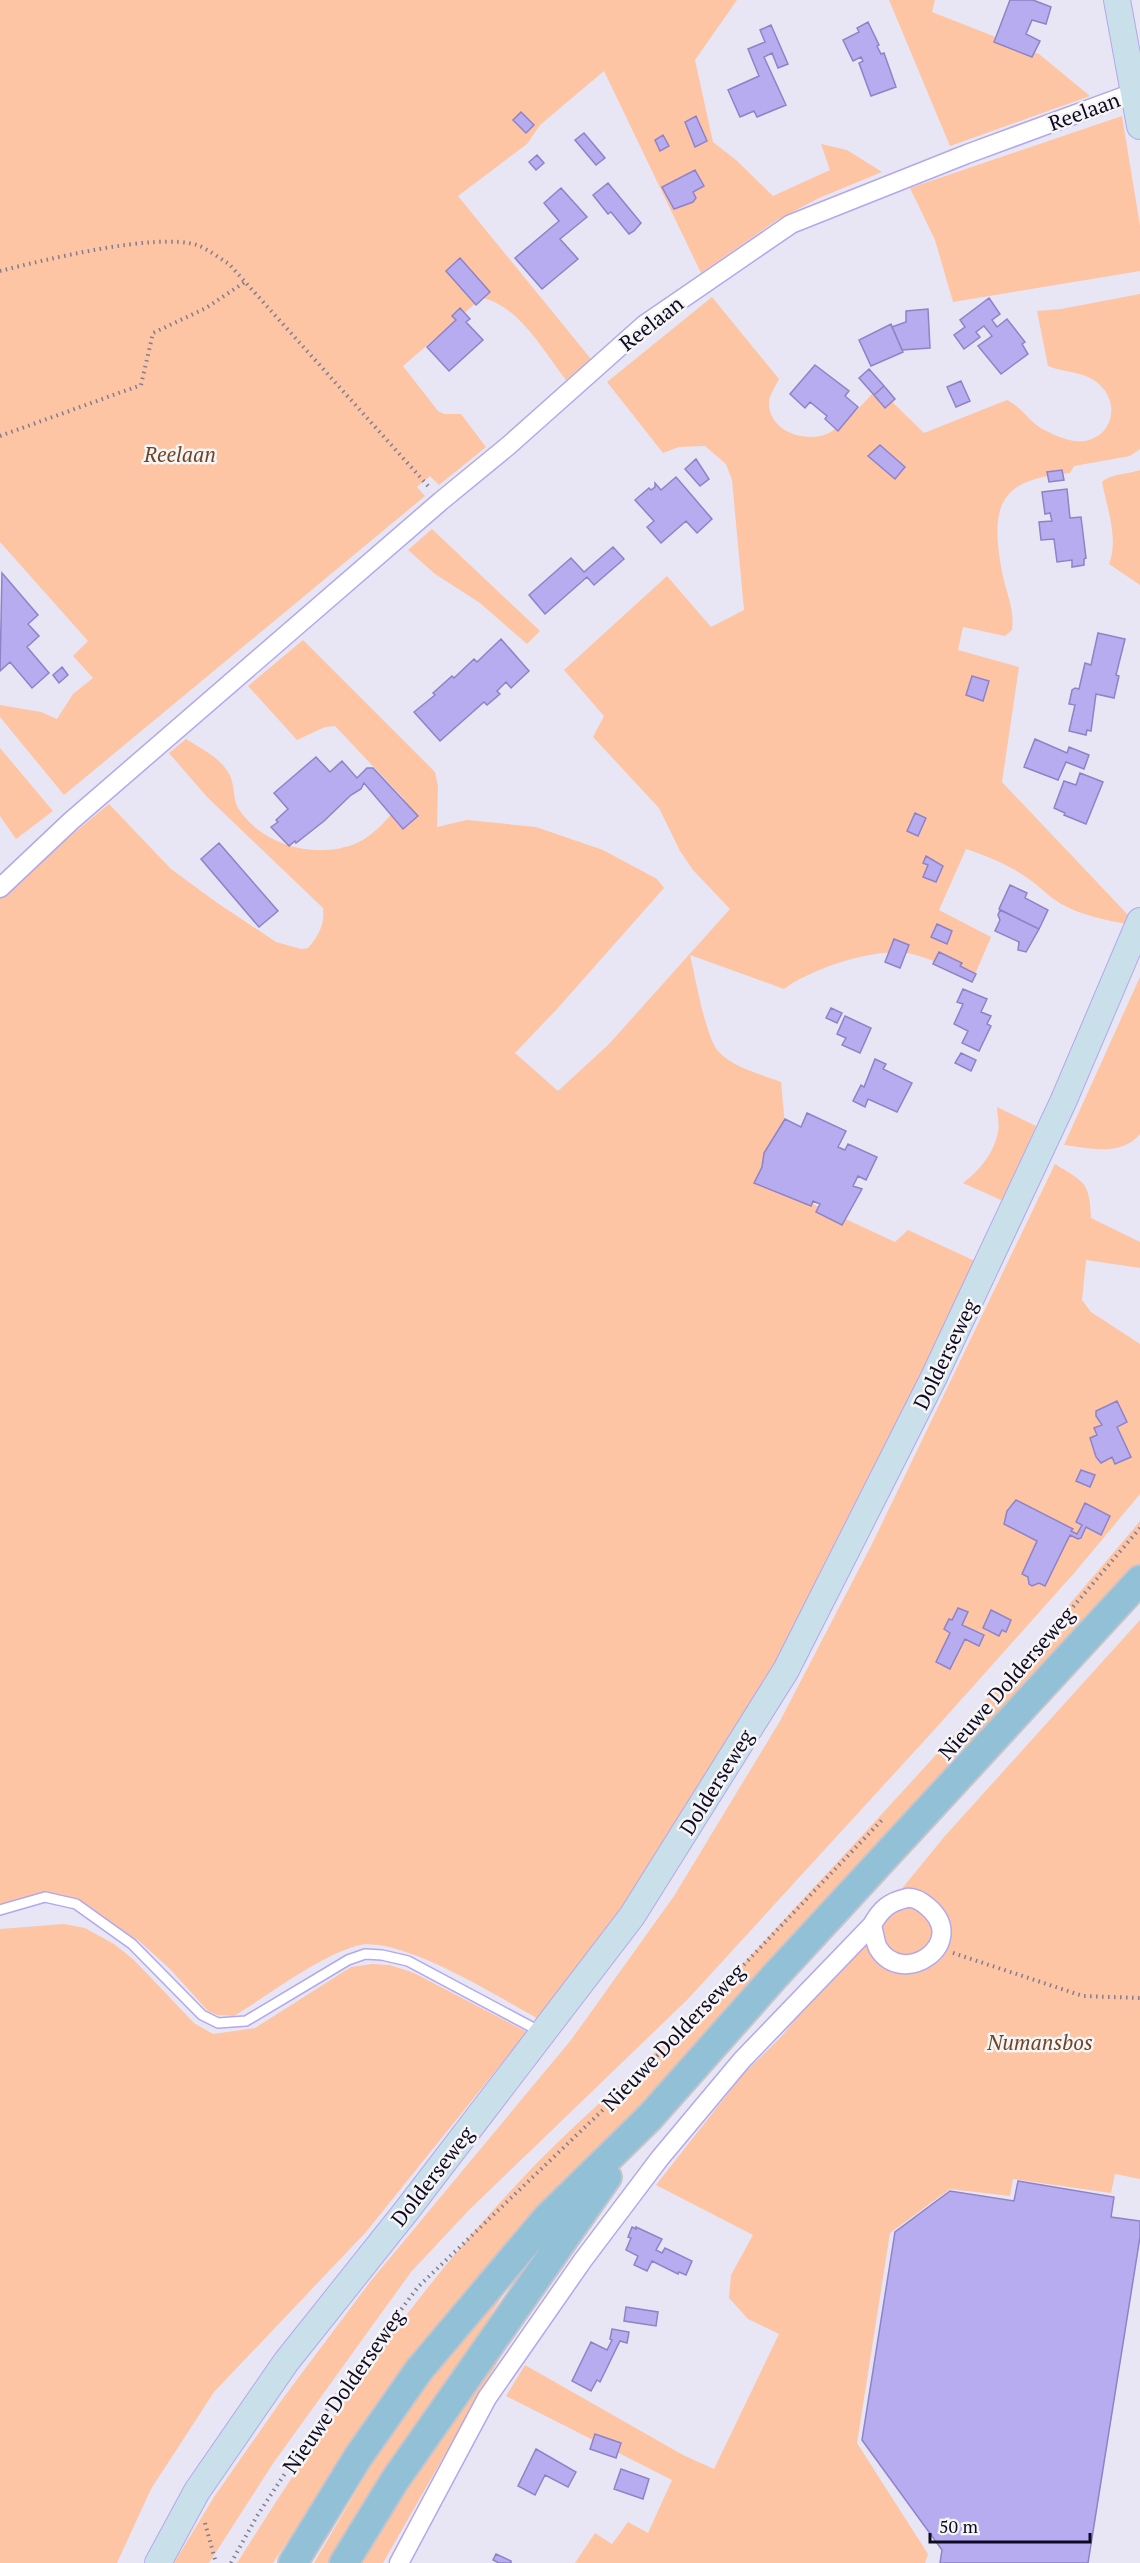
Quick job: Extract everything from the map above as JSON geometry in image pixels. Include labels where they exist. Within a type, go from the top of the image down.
[{"type":"main road","points":[[1117,0],[1140,126]]},
{"type":"main road","name":"Dolderseweg","points":[[158,2563],[197,2491],[286,2362],[407,2210],[632,1916],[786,1670],[934,1377],[1063,1102],[1140,921]]},
{"type":"main road","name":"Nieuwe Dolderseweg","points":[[293,2563],[358,2457],[419,2370],[547,2218],[650,2117],[774,1977],[1140,1580]]},
{"type":"main road","name":"Nieuwe Dolderseweg","points":[[344,2563],[395,2480],[650,2117]]},
{"type":"street","name":"Reelaan","points":[[0,888],[71,821],[441,501],[508,446],[644,325],[791,224],[967,154],[1133,93]]},
{"type":"street","points":[[399,2563],[488,2398],[583,2260],[660,2158],[742,2060],[872,1925],[887,1905],[910,1897],[923,1903],[937,1915],[942,1934],[938,1947],[927,1958],[919,1962],[902,1964],[888,1958],[878,1947],[872,1925]]},
{"type":"lane","points":[[0,1910],[45,1897],[76,1904],[132,1944],[202,2015],[218,2023],[246,2021],[348,1960],[365,1954],[408,1961],[543,2033]]},
{"type":"path","points":[[0,271],[46,259],[159,241],[197,245],[229,264],[441,501]]},
{"type":"path","points":[[0,436],[141,385],[153,333],[206,308],[245,282]]},
{"type":"path","name":"Nieuwe Dolderseweg","points":[[1006,1686],[1140,1528]]},
{"type":"path","name":"Nieuwe Dolderseweg","points":[[231,2563],[257,2516],[334,2399],[418,2287],[631,2083],[886,1816]]},
{"type":"path","points":[[938,1947],[1083,1996],[1140,1998]]},
{"type":"green space","points":[[0,0],[737,0],[695,60],[713,142],[736,160],[773,196],[830,170],[821,144],[847,150],[882,172],[819,198],[777,220],[701,273],[604,71],[540,125],[527,144],[458,196],[591,359],[566,380],[520,321],[496,303],[483,298],[476,303],[403,366],[438,411],[444,414],[461,414],[486,447],[439,485],[430,476],[417,487],[425,496],[64,795],[0,717],[0,705],[41,712],[57,719],[73,694],[93,678],[73,656],[88,641],[0,542]]},
{"type":"green space","points":[[889,0],[935,0],[932,12],[1039,54],[1090,96],[950,146]]},
{"type":"green space","points":[[1122,116],[1140,226],[1140,271],[953,302],[935,240],[910,188]]},
{"type":"green space","points":[[1140,294],[1140,449],[1130,456],[1074,466],[1070,473],[1046,476],[1027,482],[1014,490],[1005,500],[999,513],[997,530],[1002,572],[1010,601],[1012,630],[1005,636],[963,627],[958,650],[1019,667],[1002,782],[1130,917],[1126,924],[1067,907],[1012,868],[966,849],[939,910],[991,937],[973,979],[928,959],[898,952],[881,953],[845,961],[811,974],[784,989],[690,955],[705,1021],[719,1052],[740,1066],[781,1082],[791,1189],[798,1197],[895,1242],[908,1230],[975,1261],[925,1370],[797,1626],[731,1744],[544,2022],[451,1971],[398,1949],[375,1945],[356,1946],[341,1951],[294,1977],[234,2016],[217,2015],[208,2011],[170,1969],[139,1941],[85,1908],[53,1903],[0,1906],[0,894],[109,804],[171,869],[216,902],[276,942],[301,949],[308,948],[320,930],[323,908],[207,797],[169,753],[186,739],[213,756],[229,774],[238,808],[248,821],[261,832],[292,846],[325,850],[341,848],[357,843],[377,830],[404,799],[335,726],[325,727],[297,740],[248,686],[303,640],[435,772],[438,786],[437,827],[467,820],[536,827],[603,850],[657,879],[664,888],[515,1053],[558,1091],[609,1044],[730,909],[693,870],[680,851],[659,808],[593,737],[604,716],[564,670],[667,576],[711,627],[744,610],[732,480],[726,464],[705,446],[679,447],[663,453],[607,382],[712,297],[779,379],[769,401],[770,411],[774,420],[781,427],[799,436],[820,436],[836,429],[878,388],[924,433],[1007,400],[1035,424],[1051,434],[1069,440],[1082,441],[1093,439],[1102,433],[1108,425],[1111,405],[1107,395],[1094,380],[1048,366],[1037,311],[1061,309]]},
{"type":"green space","points":[[1140,470],[1140,585],[1109,564],[1113,544],[1102,482],[1105,479]]},
{"type":"green space","points":[[432,529],[540,631],[527,644],[480,603],[435,574],[408,550]]},
{"type":"green space","points":[[0,748],[53,811],[16,839],[0,816]]},
{"type":"green space","points":[[1140,977],[1140,1134],[1124,1146],[1114,1148],[1094,1149],[1064,1145]]},
{"type":"green space","points":[[997,1107],[1036,1126],[1003,1201],[963,1183],[990,1154],[999,1129]]},
{"type":"green space","points":[[1055,1164],[1084,1184],[1089,1197],[1091,1218],[1140,1242],[1140,1268],[1086,1260],[1082,1300],[1091,1312],[1140,1344],[1140,1494],[1076,1571],[935,1729],[688,1999],[469,2210],[411,2272],[274,2462],[209,2563],[174,2563],[214,2497],[281,2401],[370,2282],[571,2040],[674,1896],[780,1721],[872,1544]]},
{"type":"green space","points":[[1140,1521],[1140,1565],[1086,1628],[373,2413],[273,2563],[237,2563],[301,2464],[368,2367],[403,2319],[477,2228],[539,2161],[680,2029],[746,1961],[981,1705]]},
{"type":"green space","name":"Numansbos","points":[[1140,1620],[1140,2179],[1115,2174],[1111,2193],[1013,2179],[1010,2196],[950,2189],[890,2233],[857,2443],[928,2554],[925,2563],[575,2563],[595,2533],[612,2544],[628,2522],[648,2533],[672,2480],[506,2396],[525,2365],[683,2455],[714,2469],[779,2334],[748,2319],[729,2298],[731,2275],[753,2235],[656,2185],[744,2073],[781,2037],[944,1837]]},
{"type":"green space","points":[[64,1924],[85,1928],[114,1944],[134,1960],[194,2023],[213,2034],[255,2028],[351,1967],[372,1964],[390,1965],[414,1973],[527,2032],[366,2232],[214,2392],[151,2489],[117,2563],[0,2563],[0,1929]]},
{"type":"green space","points":[[505,2292],[336,2563],[314,2563],[400,2416],[480,2313]]},
{"type":"green space","points":[[500,2344],[501,2356],[383,2563],[358,2563]]},
{"type":"building","points":[[1010,0],[1033,0],[1051,7],[1046,24],[1032,20],[1026,34],[1040,41],[1032,57],[994,42]]},
{"type":"building","points":[[868,22],[881,54],[884,53],[896,87],[871,96],[859,63],[863,61],[861,57],[853,61],[843,40],[859,32],[857,28]]},
{"type":"building","points":[[771,25],[788,64],[778,68],[772,53],[764,57],[786,105],[757,117],[754,111],[740,117],[728,90],[759,76],[748,49],[765,42],[760,30]]},
{"type":"building","points":[[521,112],[534,125],[526,133],[513,120]]},
{"type":"building","points":[[696,116],[707,141],[695,147],[685,122]]},
{"type":"building","points":[[584,133],[605,158],[596,165],[575,140]]},
{"type":"building","points":[[663,135],[669,146],[660,151],[655,140]]},
{"type":"building","points":[[537,155],[544,163],[536,170],[529,162]]},
{"type":"building","points":[[695,170],[704,186],[693,192],[696,198],[693,202],[674,209],[662,187]]},
{"type":"building","points":[[608,183],[641,223],[629,234],[611,212],[608,214],[593,195]]},
{"type":"building","points":[[561,188],[587,217],[560,239],[578,259],[542,289],[515,258],[559,221],[544,203]]},
{"type":"building","points":[[460,258],[490,292],[476,305],[446,271]]},
{"type":"building","points":[[989,298],[1000,314],[992,320],[997,327],[1007,319],[1025,342],[1022,344],[1028,354],[1001,374],[978,346],[992,336],[984,326],[976,332],[980,337],[964,349],[954,335],[965,327],[960,320]]},
{"type":"building","points":[[460,308],[470,319],[466,322],[483,340],[449,371],[427,347],[456,320],[452,316]]},
{"type":"building","points":[[928,309],[930,348],[902,350],[892,327],[906,322],[906,311]]},
{"type":"building","points":[[891,324],[903,352],[871,366],[859,340]]},
{"type":"building","points":[[815,365],[849,391],[845,396],[858,407],[838,431],[825,419],[827,416],[810,402],[805,408],[790,394]]},
{"type":"building","points":[[869,369],[884,386],[874,395],[859,378]]},
{"type":"building","points":[[961,381],[970,401],[956,407],[947,387]]},
{"type":"building","points":[[884,386],[895,399],[885,408],[874,395]]},
{"type":"building","points":[[880,445],[905,467],[895,479],[868,456]]},
{"type":"building","points":[[696,459],[709,479],[700,486],[685,469]]},
{"type":"building","points":[[1062,470],[1064,480],[1049,482],[1047,472]]},
{"type":"building","points":[[676,477],[712,519],[697,533],[686,521],[661,543],[647,527],[654,521],[635,500],[649,488],[651,490],[655,487],[655,483],[661,490]]},
{"type":"building","points":[[1067,489],[1070,518],[1081,517],[1086,558],[1084,565],[1072,567],[1072,560],[1057,562],[1054,539],[1041,540],[1039,522],[1052,521],[1050,513],[1045,514],[1042,492]]},
{"type":"building","points":[[613,547],[624,559],[594,585],[587,577],[545,614],[529,595],[571,558],[584,572]]},
{"type":"building","points":[[2,573],[38,615],[28,624],[39,636],[27,647],[49,673],[32,688],[10,662],[0,671]]},
{"type":"building","points":[[1098,633],[1125,639],[1116,675],[1119,676],[1114,698],[1096,694],[1091,731],[1087,730],[1086,735],[1069,731],[1075,705],[1069,704],[1072,690],[1079,689],[1085,663],[1091,665]]},
{"type":"building","points":[[501,639],[529,671],[511,688],[506,682],[497,691],[500,694],[487,705],[484,702],[440,741],[414,712],[435,695],[433,693],[452,676],[454,678],[474,659],[477,662]]},
{"type":"building","points":[[62,667],[68,675],[59,683],[53,675]]},
{"type":"building","points":[[972,676],[989,681],[983,701],[966,695]]},
{"type":"building","points":[[1035,739],[1067,753],[1069,747],[1089,755],[1084,769],[1066,762],[1058,780],[1024,767]]},
{"type":"building","points":[[316,757],[330,772],[342,761],[357,778],[367,768],[373,768],[418,816],[403,829],[364,783],[361,789],[351,795],[324,821],[289,846],[271,827],[288,809],[274,793]]},
{"type":"building","points":[[1080,773],[1103,782],[1086,824],[1054,808],[1064,781],[1076,785]]},
{"type":"building","points":[[915,813],[926,818],[918,836],[907,831]]},
{"type":"building","points":[[219,843],[278,911],[259,927],[201,859]]},
{"type":"building","points":[[926,856],[943,866],[936,882],[923,877],[928,865],[923,863]]},
{"type":"building","points":[[1010,885],[1027,893],[1025,898],[1048,910],[1039,929],[999,909]]},
{"type":"building","points":[[1000,910],[1039,929],[1026,952],[1018,950],[1019,942],[995,931],[1000,920],[998,915]]},
{"type":"building","points":[[937,924],[952,931],[947,944],[931,937]]},
{"type":"building","points":[[894,939],[909,945],[900,968],[885,962]]},
{"type":"building","points":[[939,952],[962,963],[960,966],[976,974],[972,982],[933,964]]},
{"type":"building","points":[[963,989],[987,999],[981,1012],[991,1016],[987,1024],[991,1026],[979,1051],[962,1043],[968,1031],[954,1024],[963,1004],[957,1002]]},
{"type":"building","points":[[831,1008],[842,1013],[837,1023],[826,1018]]},
{"type":"building","points":[[845,1016],[871,1028],[860,1053],[842,1045],[846,1038],[837,1034]]},
{"type":"building","points":[[961,1053],[976,1060],[971,1071],[955,1063]]},
{"type":"building","points":[[875,1059],[886,1064],[883,1069],[912,1083],[897,1112],[868,1099],[865,1107],[853,1101],[861,1085],[864,1087]]},
{"type":"building","points":[[807,1113],[846,1131],[838,1147],[845,1150],[848,1144],[877,1157],[866,1180],[858,1176],[853,1186],[862,1189],[842,1225],[816,1212],[820,1204],[813,1201],[811,1206],[754,1183],[762,1167],[764,1153],[785,1119],[801,1127]]},
{"type":"building","points":[[1117,1401],[1127,1422],[1117,1427],[1131,1457],[1115,1464],[1112,1457],[1101,1463],[1096,1457],[1090,1438],[1097,1435],[1094,1428],[1102,1425],[1096,1416],[1096,1411]]},
{"type":"building","points":[[1081,1470],[1095,1475],[1090,1487],[1076,1481]]},
{"type":"building","points":[[1016,1500],[1073,1529],[1071,1531],[1077,1534],[1082,1525],[1076,1522],[1085,1503],[1110,1516],[1101,1535],[1086,1527],[1081,1538],[1070,1535],[1045,1586],[1039,1583],[1032,1586],[1029,1584],[1028,1577],[1022,1574],[1037,1541],[1004,1524],[1007,1511]]},
{"type":"building","points":[[958,1608],[968,1612],[962,1625],[984,1635],[979,1646],[965,1639],[950,1669],[936,1662],[950,1633],[944,1629]]},
{"type":"building","points":[[991,1610],[1011,1620],[1006,1632],[1002,1630],[999,1636],[983,1628]]},
{"type":"building","points":[[1018,2181],[1114,2197],[1111,2217],[1140,2221],[1140,2237],[1088,2563],[940,2563],[942,2550],[862,2440],[895,2232],[950,2191],[1014,2201]]},
{"type":"building","points":[[632,2227],[662,2239],[656,2250],[662,2253],[665,2248],[692,2261],[686,2275],[679,2272],[678,2274],[652,2261],[647,2271],[634,2265],[638,2256],[626,2250],[631,2238],[628,2237]]},
{"type":"building","points":[[626,2307],[658,2312],[656,2326],[624,2321]]},
{"type":"building","points":[[612,2329],[629,2332],[627,2343],[620,2341],[600,2382],[597,2380],[591,2391],[572,2381],[591,2342],[607,2350],[612,2340],[610,2339]]},
{"type":"building","points":[[595,2434],[621,2443],[616,2458],[590,2449]]},
{"type":"building","points":[[536,2449],[576,2472],[568,2487],[545,2475],[535,2495],[518,2486]]},
{"type":"building","points":[[621,2469],[649,2479],[643,2499],[614,2489]]},
{"type":"building","points":[[496,2554],[511,2563],[499,2563],[493,2560]]}]
